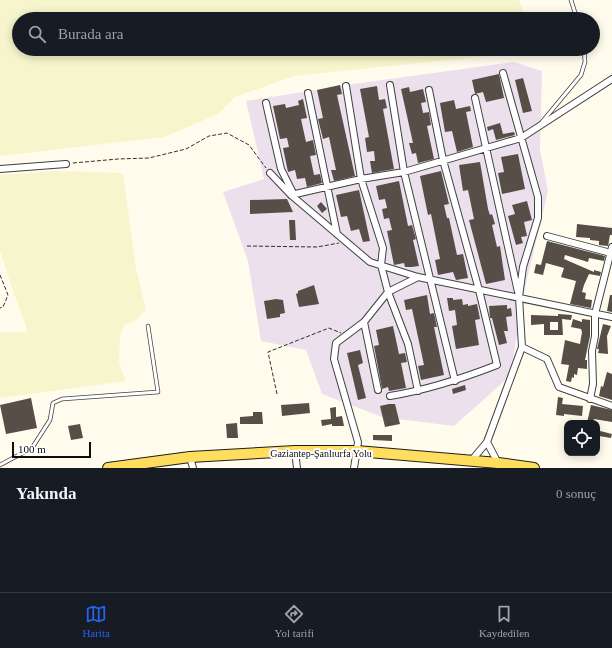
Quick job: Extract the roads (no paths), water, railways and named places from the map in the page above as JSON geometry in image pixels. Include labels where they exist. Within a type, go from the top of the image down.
[{"type":"main road","name":"Gaziantep-Şanlıurfa Yolu","points":[[108,468],[145,465],[190,457],[295,451],[357,451],[498,463],[534,468]]},
{"type":"street","points":[[503,73],[538,197],[538,218],[523,267],[519,297]]},
{"type":"street","points":[[292,195],[361,179],[404,172],[521,138],[612,79]]},
{"type":"street","points":[[390,85],[404,172],[455,381]]},
{"type":"street","points":[[346,86],[361,179],[383,248],[382,265],[388,292],[408,344],[418,391]]},
{"type":"street","points":[[390,396],[418,391],[455,381],[497,366],[479,290],[443,160],[429,90]]},
{"type":"street","points":[[308,93],[337,234]]},
{"type":"street","points":[[471,461],[487,442],[522,347],[519,297],[475,98]]},
{"type":"street","points":[[266,103],[281,169],[292,195]]},
{"type":"street","points":[[0,169],[66,164]]},
{"type":"street","points":[[270,173],[292,195],[370,262],[431,280],[612,317]]},
{"type":"street","points":[[547,236],[611,250],[595,314],[595,336],[592,351],[593,384],[590,399]]},
{"type":"street","points":[[354,468],[358,442],[334,359],[336,343],[364,322],[388,292],[418,277]]},
{"type":"street","points":[[364,322],[378,390]]},
{"type":"street","points":[[522,347],[547,359],[559,387],[612,406]]},
{"type":"street","points":[[487,442],[498,463]]},
{"type":"street","points":[[295,451],[297,468]]},
{"type":"street","points":[[190,457],[193,468]]},
{"type":"lane","points":[[571,0],[575,12]]},
{"type":"lane","points":[[535,129],[564,97],[581,75],[586,62],[585,56]]},
{"type":"lane","points":[[0,465],[32,448],[50,420],[53,403],[62,399],[158,392],[148,326]]}]
